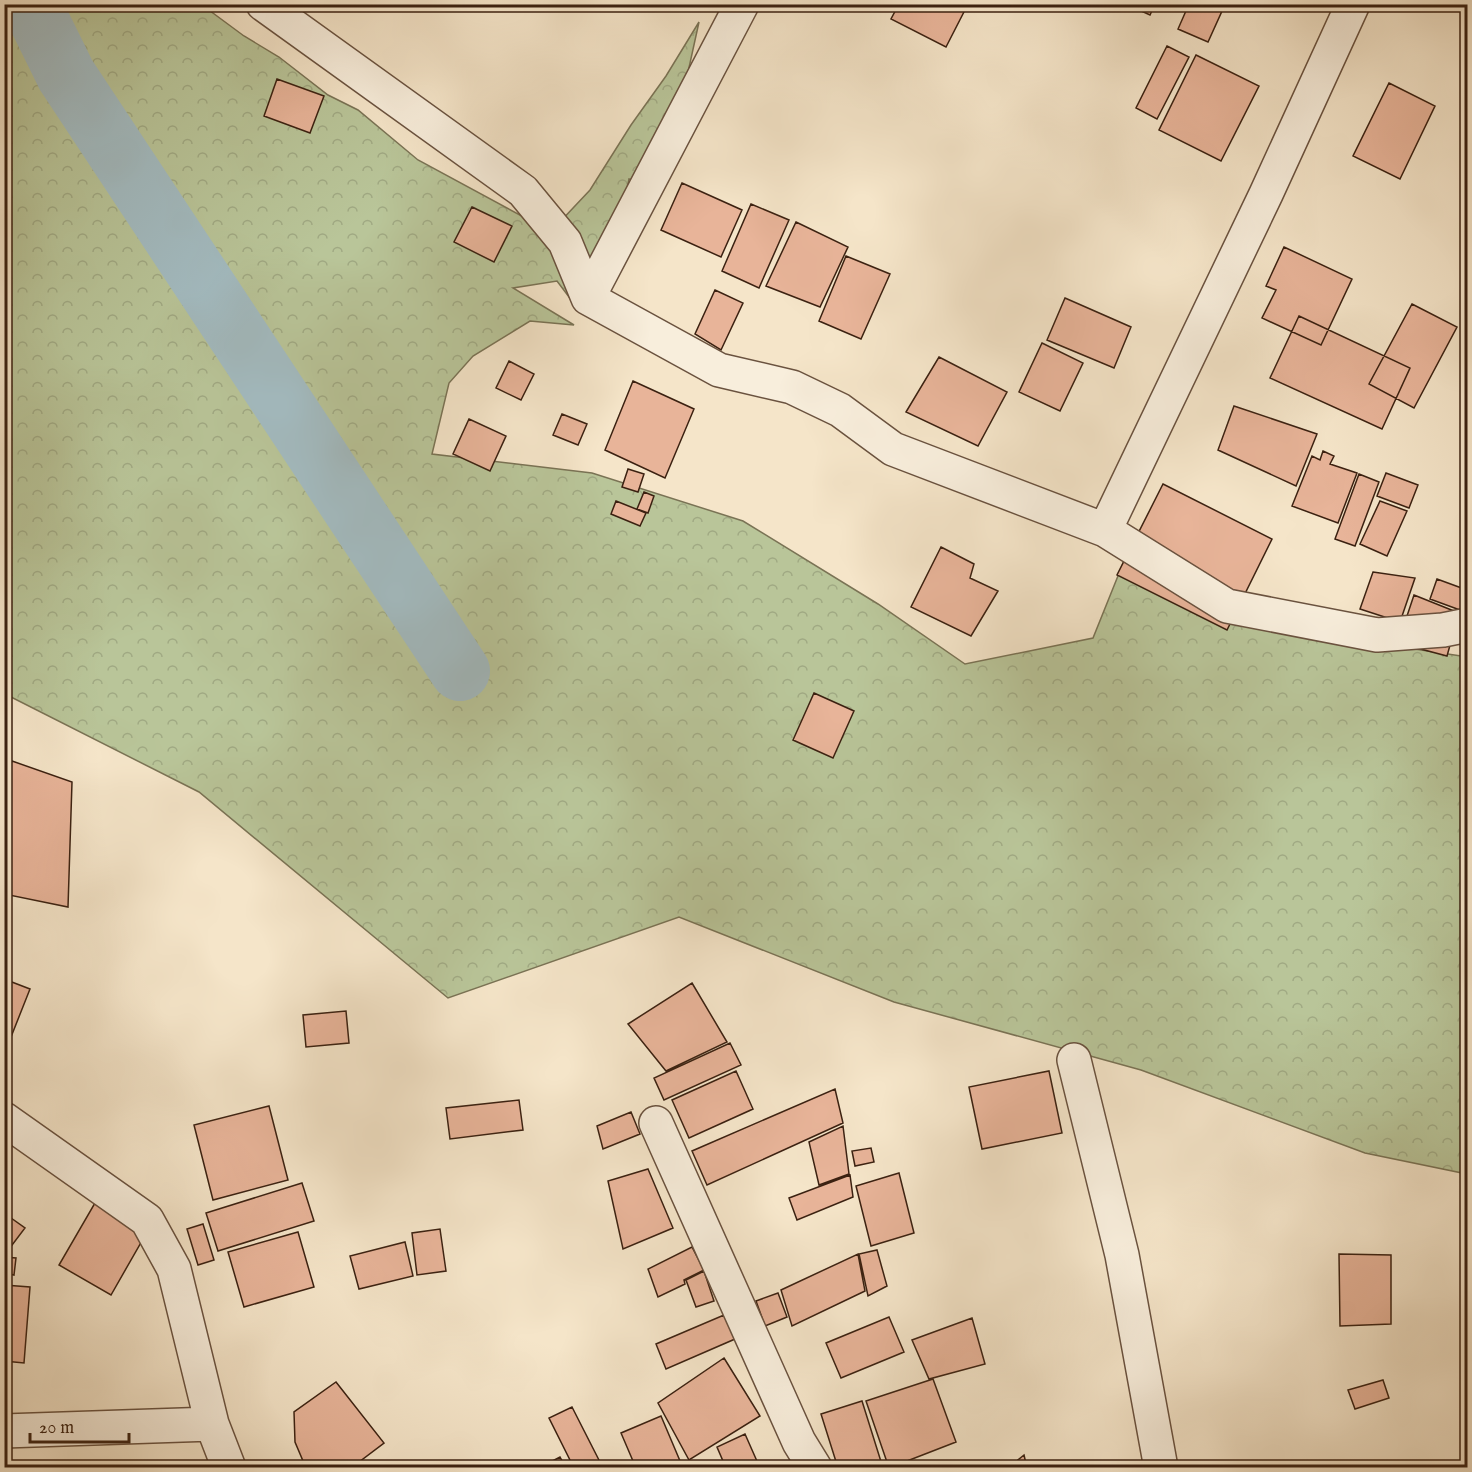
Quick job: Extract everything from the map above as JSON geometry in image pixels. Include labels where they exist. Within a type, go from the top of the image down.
[{"type":"street","points":[[263,4],[523,191],[565,242],[588,298],[719,370],[792,387],[840,410],[893,449],[1105,530],[1227,606],[1377,635],[1443,630],[1467,625]]},
{"type":"street","points":[[588,298],[742,4]]},
{"type":"street","points":[[1105,530],[1266,194],[1353,4]]},
{"type":"street","points":[[1074,1060],[1122,1255],[1161,1467]]},
{"type":"street","points":[[4,1119],[147,1220],[174,1269],[212,1424],[229,1467]]},
{"type":"street","points":[[656,1123],[799,1442],[815,1467]]},
{"type":"street","points":[[4,1431],[212,1424]]},
{"type":"green space","points":[[4,5],[202,5],[244,36],[279,57],[328,95],[358,110],[418,160],[542,227],[557,225],[590,190],[699,22],[685,86],[637,181],[629,179],[611,268],[569,297],[557,281],[513,288],[574,325],[530,321],[473,356],[449,383],[432,454],[592,473],[743,521],[878,604],[965,664],[1093,638],[1126,556],[1308,633],[1461,656],[1467,654],[1467,1174],[1365,1153],[1141,1070],[894,1002],[679,917],[448,998],[199,792],[5,694]]},
{"type":"building","points":[[899,4],[968,4],[946,47],[891,19]]},
{"type":"building","points":[[1126,4],[1155,4],[1150,15]]},
{"type":"building","points":[[1189,4],[1207,4],[1222,11],[1208,42],[1178,29]]},
{"type":"building","points":[[1167,46],[1189,57],[1157,119],[1136,108]]},
{"type":"building","points":[[1196,55],[1259,86],[1221,161],[1159,130]]},
{"type":"building","points":[[277,79],[324,96],[310,133],[264,116]]},
{"type":"building","points":[[1389,83],[1435,106],[1400,179],[1353,156]]},
{"type":"building","points":[[682,183],[742,210],[721,257],[661,230]]},
{"type":"building","points":[[751,204],[789,220],[759,288],[722,271]]},
{"type":"building","points":[[472,207],[512,226],[494,262],[454,242]]},
{"type":"building","points":[[796,222],[848,247],[820,307],[766,286]]},
{"type":"building","points":[[1284,247],[1352,279],[1321,345],[1262,318],[1276,290],[1266,286]]},
{"type":"building","points":[[846,256],[890,274],[861,339],[819,321]]},
{"type":"building","points":[[715,290],[743,303],[721,350],[695,334]]},
{"type":"building","points":[[1065,298],[1131,327],[1114,368],[1047,340]]},
{"type":"building","points":[[1412,304],[1457,327],[1414,408],[1369,384]]},
{"type":"building","points":[[1299,316],[1410,368],[1382,429],[1270,378]]},
{"type":"building","points":[[1042,343],[1083,363],[1060,411],[1019,392]]},
{"type":"building","points":[[939,357],[1007,392],[978,446],[906,412]]},
{"type":"building","points":[[509,361],[534,374],[521,400],[496,388]]},
{"type":"building","points":[[633,381],[694,409],[665,478],[605,450]]},
{"type":"building","points":[[1234,406],[1317,434],[1296,486],[1218,450]]},
{"type":"building","points":[[562,414],[587,424],[578,445],[553,435]]},
{"type":"building","points":[[469,419],[506,436],[490,471],[453,454]]},
{"type":"building","points":[[1323,451],[1334,456],[1330,464],[1357,473],[1338,523],[1292,506],[1312,456],[1320,460]]},
{"type":"building","points":[[628,469],[644,474],[638,492],[622,487]]},
{"type":"building","points":[[1386,473],[1418,485],[1409,508],[1377,496]]},
{"type":"building","points":[[1359,474],[1379,482],[1355,546],[1335,539]]},
{"type":"building","points":[[1163,484],[1272,539],[1227,630],[1117,575]]},
{"type":"building","points":[[644,492],[654,496],[648,513],[637,509]]},
{"type":"building","points":[[616,501],[646,513],[640,526],[611,514]]},
{"type":"building","points":[[1380,501],[1407,511],[1387,556],[1360,544]]},
{"type":"building","points":[[941,547],[974,564],[970,578],[998,591],[971,636],[911,607]]},
{"type":"building","points":[[1373,572],[1415,578],[1400,622],[1360,609]]},
{"type":"building","points":[[1437,579],[1467,590],[1460,610],[1430,599]]},
{"type":"building","points":[[1414,595],[1459,613],[1447,656],[1398,643]]},
{"type":"building","points":[[814,693],[854,711],[833,758],[793,740]]},
{"type":"building","points":[[12,761],[72,782],[68,907],[4,894],[4,782]]},
{"type":"building","points":[[4,979],[30,989],[9,1042],[4,1040]]},
{"type":"building","points":[[692,983],[727,1042],[666,1071],[628,1024]]},
{"type":"building","points":[[346,1011],[349,1043],[306,1047],[303,1015]]},
{"type":"building","points":[[730,1043],[741,1065],[664,1100],[654,1078]]},
{"type":"building","points":[[736,1071],[753,1109],[689,1138],[672,1100]]},
{"type":"building","points":[[1049,1071],[1062,1133],[982,1149],[969,1087]]},
{"type":"building","points":[[835,1089],[843,1123],[707,1185],[692,1151]]},
{"type":"building","points":[[519,1100],[523,1130],[450,1139],[446,1108]]},
{"type":"building","points":[[269,1106],[288,1180],[213,1200],[194,1125]]},
{"type":"building","points":[[631,1112],[640,1134],[603,1149],[597,1126]]},
{"type":"building","points":[[843,1126],[849,1174],[819,1185],[809,1142]]},
{"type":"building","points":[[871,1148],[874,1162],[855,1166],[852,1151]]},
{"type":"building","points":[[648,1169],[673,1228],[623,1249],[608,1181]]},
{"type":"building","points":[[899,1173],[914,1233],[871,1246],[856,1186]]},
{"type":"building","points":[[850,1175],[853,1197],[797,1220],[789,1198]]},
{"type":"building","points":[[302,1183],[314,1221],[218,1251],[206,1213]]},
{"type":"building","points":[[99,1196],[151,1225],[111,1295],[59,1265]]},
{"type":"building","points":[[4,1213],[25,1228],[6,1253],[4,1252]]},
{"type":"building","points":[[203,1224],[214,1260],[198,1265],[187,1229]]},
{"type":"building","points":[[440,1229],[446,1271],[417,1275],[412,1233]]},
{"type":"building","points":[[298,1232],[314,1287],[244,1307],[228,1252]]},
{"type":"building","points":[[405,1242],[413,1276],[359,1289],[350,1256]]},
{"type":"building","points":[[692,1247],[704,1270],[684,1280],[685,1284],[658,1297],[648,1269]]},
{"type":"building","points":[[877,1250],[887,1286],[868,1296],[859,1254]]},
{"type":"building","points":[[858,1254],[865,1291],[792,1326],[781,1290]]},
{"type":"building","points":[[1339,1254],[1391,1255],[1391,1324],[1340,1326]]},
{"type":"building","points":[[4,1257],[16,1258],[14,1275],[4,1273]]},
{"type":"building","points":[[704,1271],[714,1301],[696,1307],[686,1280]]},
{"type":"building","points":[[4,1285],[30,1287],[24,1363],[4,1361]]},
{"type":"building","points":[[778,1293],[787,1317],[765,1326],[756,1301]]},
{"type":"building","points":[[724,1315],[735,1339],[666,1369],[656,1344]]},
{"type":"building","points":[[889,1317],[904,1352],[841,1378],[826,1343]]},
{"type":"building","points":[[972,1318],[985,1364],[929,1379],[912,1340]]},
{"type":"building","points":[[724,1358],[760,1416],[689,1460],[658,1403]]},
{"type":"building","points":[[933,1379],[956,1442],[889,1468],[866,1401]]},
{"type":"building","points":[[1383,1380],[1389,1398],[1355,1409],[1348,1390]]},
{"type":"building","points":[[336,1382],[384,1443],[351,1468],[306,1468],[295,1442],[294,1412]]},
{"type":"building","points":[[862,1401],[883,1468],[838,1468],[821,1414]]},
{"type":"building","points":[[572,1407],[603,1468],[574,1468],[549,1418]]},
{"type":"building","points":[[661,1416],[683,1468],[636,1468],[621,1433]]},
{"type":"building","points":[[745,1434],[760,1468],[726,1468],[717,1447]]},
{"type":"building","points":[[1024,1455],[1027,1468],[1008,1468]]},
{"type":"building","points":[[560,1457],[566,1468],[539,1468]]},
{"type":"waterway","points":[[31,4],[66,75],[460,671]]}]
